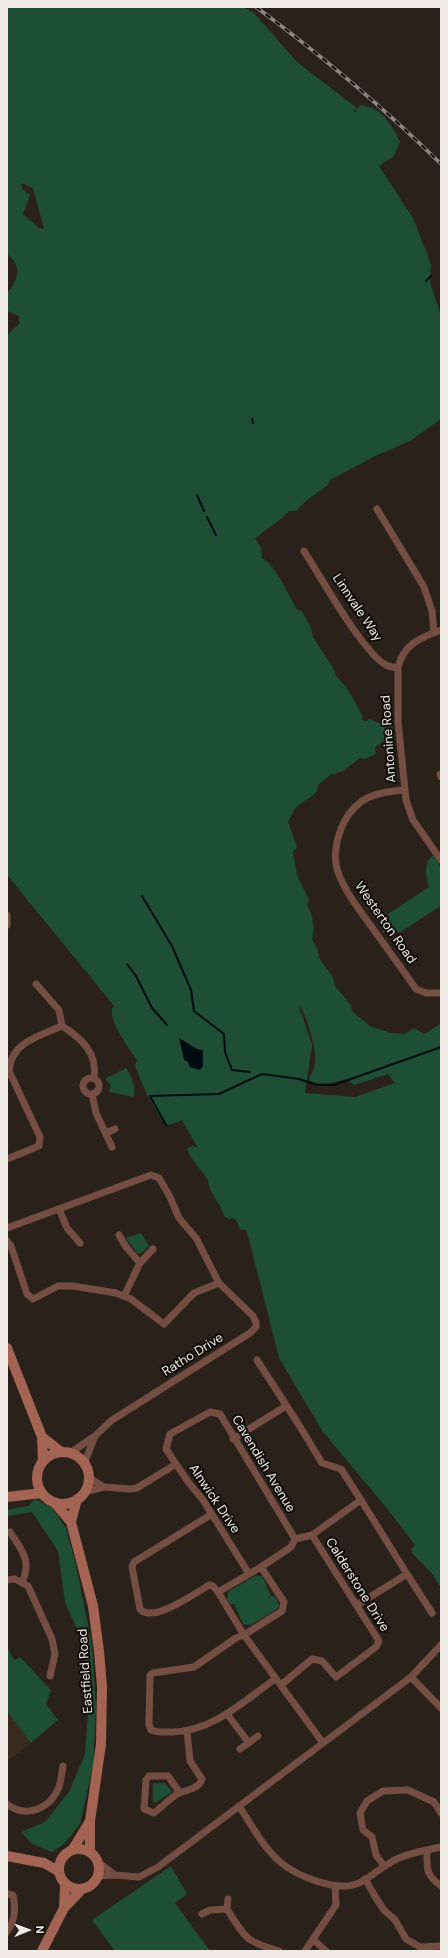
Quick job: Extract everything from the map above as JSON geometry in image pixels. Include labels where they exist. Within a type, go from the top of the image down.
[{"type":"street","points":[[377,509],[424,587],[438,631]]},
{"type":"street","name":"Linnvale Way","points":[[304,551],[359,636],[378,659],[387,666],[398,668]]},
{"type":"street","name":"Antonine Road","points":[[438,631],[410,644],[399,662],[398,721],[406,800],[413,820],[441,860]]},
{"type":"street","name":"Westerton Road","points":[[405,790],[383,792],[362,800],[348,815],[338,834],[335,850],[337,869],[345,888],[416,989],[426,993],[441,993]]},
{"type":"street","points":[[7,915],[7,925]]},
{"type":"street","points":[[36,984],[59,1010],[62,1026],[77,1036],[87,1047],[93,1059],[95,1070],[94,1078]]},
{"type":"street","points":[[7,1159],[38,1146],[40,1137],[9,1071],[10,1053],[28,1041],[62,1026]]},
{"type":"street","points":[[89,1078],[94,1078],[98,1081],[100,1087],[98,1092],[92,1094],[87,1093],[84,1090],[83,1085],[89,1078]]},
{"type":"street","points":[[92,1094],[96,1113],[112,1147]]},
{"type":"street","points":[[106,1133],[115,1129]]},
{"type":"street","name":"Ratho Drive","points":[[7,1228],[151,1176],[155,1176],[158,1178],[170,1197],[179,1218],[196,1238],[219,1283],[252,1315],[256,1322],[256,1326],[250,1333],[112,1420],[95,1436],[66,1452]]},
{"type":"street","points":[[59,1210],[66,1228],[80,1243]]},
{"type":"street","points":[[119,1235],[126,1247],[140,1263]]},
{"type":"street","points":[[7,1241],[11,1246],[27,1294],[33,1299],[58,1286],[73,1286],[116,1293],[131,1299],[164,1324],[194,1293],[219,1283]]},
{"type":"street","points":[[124,1296],[140,1263],[153,1249]]},
{"type":"street","points":[[7,1348],[42,1437],[43,1460],[37,1472],[37,1479],[42,1493],[54,1502],[69,1502],[104,1487]]},
{"type":"street","points":[[257,1360],[322,1463],[341,1469],[432,1613]]},
{"type":"street","points":[[234,1439],[286,1406]]},
{"type":"street","name":"Cavendish Avenue","points":[[176,1464],[166,1449],[170,1434],[210,1412],[220,1414],[295,1539]]},
{"type":"street","name":"Ratho Drive","points":[[84,1464],[95,1436]]},
{"type":"street","points":[[42,1437],[80,1459],[84,1464],[88,1477],[80,1496]]},
{"type":"street","points":[[43,1460],[54,1453],[66,1452]]},
{"type":"street","name":"Alnwick Drive","points":[[104,1487],[130,1489],[137,1488],[176,1464],[212,1514],[249,1574]]},
{"type":"street","points":[[88,1477],[104,1487]]},
{"type":"street","points":[[20,1494],[37,1479]]},
{"type":"street","points":[[7,1497],[20,1494],[42,1493]]},
{"type":"street","name":"Eastfield Road","points":[[71,1522],[80,1496]]},
{"type":"street","points":[[218,1592],[261,1567],[291,1547],[295,1539],[312,1535],[361,1500]]},
{"type":"street","name":"Eastfield Road","points":[[54,1502],[71,1522],[93,1606],[101,1673],[101,1744],[90,1821],[90,1852]]},
{"type":"street","points":[[212,1514],[134,1562],[132,1567],[140,1609],[142,1613],[148,1614],[168,1610],[209,1585],[213,1586],[244,1634],[323,1743]]},
{"type":"street","points":[[10,1532],[24,1555],[27,1571],[22,1583]]},
{"type":"street","name":"Calderstone Drive","points":[[281,1684],[312,1659],[322,1661],[336,1677],[376,1647],[379,1641],[312,1535]]},
{"type":"street","points":[[261,1567],[284,1602],[282,1611],[236,1638],[194,1667],[153,1673],[150,1675],[149,1725],[151,1730],[157,1732],[187,1731],[206,1725],[227,1714],[275,1678]]},
{"type":"street","points":[[357,1605],[407,1574]]},
{"type":"street","points":[[7,1580],[15,1579],[28,1586],[52,1639],[55,1654],[50,1676]]},
{"type":"street","points":[[98,1876],[115,1875],[139,1877],[158,1867],[411,1677],[441,1645]]},
{"type":"street","points":[[411,1677],[441,1708]]},
{"type":"street","points":[[227,1714],[249,1743]]},
{"type":"street","points":[[180,1793],[168,1776],[149,1776],[146,1780],[144,1809],[154,1813],[180,1793],[187,1792],[202,1781],[190,1761],[187,1731]]},
{"type":"street","points":[[240,1749],[258,1736]]},
{"type":"street","points":[[7,1804],[19,1812],[28,1812],[34,1811],[49,1802],[59,1787],[63,1766]]},
{"type":"street","points":[[384,1866],[376,1855],[372,1837],[363,1830],[360,1813],[367,1801],[383,1791],[408,1790],[434,1802],[441,1813]]},
{"type":"street","points":[[239,1806],[260,1837],[279,1861],[301,1875],[327,1885],[347,1887],[361,1882],[400,1857],[441,1847]]},
{"type":"street","name":"Eastfield Road","points":[[73,1849],[90,1821]]},
{"type":"street","points":[[44,1863],[62,1856],[73,1849],[82,1848],[90,1852],[98,1862],[115,1875]]},
{"type":"street","points":[[427,1850],[427,1871],[432,1879],[441,1886]]},
{"type":"street","points":[[7,1856],[44,1863],[58,1871]]},
{"type":"street","points":[[62,1856],[58,1864],[60,1877],[65,1885],[73,1889],[82,1889]]},
{"type":"street","points":[[42,1951],[64,1908],[82,1889],[92,1884],[98,1876],[98,1862]]},
{"type":"street","points":[[366,1879],[376,1898],[384,1910],[395,1920],[406,1939],[420,1947],[441,1946]]},
{"type":"street","points":[[64,1908],[65,1885]]},
{"type":"street","points":[[305,1951],[314,1940],[336,1905],[336,1886]]},
{"type":"street","points":[[7,1894],[14,1895],[16,1907],[12,1925],[7,1932]]},
{"type":"street","points":[[228,1899],[227,1909],[244,1935],[252,1942],[279,1951]]},
{"type":"street","points":[[202,1914],[210,1910],[227,1909]]},
{"type":"street","points":[[314,1940],[326,1951]]},
{"type":"shaded area","points":[[179,1038],[200,1050],[203,1050],[203,1066],[200,1070],[190,1067],[188,1062],[184,1060]]},
{"type":"shaded area","points":[[7,1711],[31,1743],[7,1761]]},
{"type":"green space","points":[[7,7],[243,7],[254,13],[297,62],[357,108],[353,112],[355,112],[360,105],[367,106],[380,113],[389,123],[400,142],[394,156],[379,166],[413,218],[431,264],[430,282],[441,316],[441,419],[410,441],[375,456],[330,480],[328,485],[307,500],[296,511],[289,511],[255,539],[261,548],[262,558],[277,574],[297,610],[302,611],[311,628],[313,637],[333,668],[337,677],[347,688],[362,715],[362,720],[366,721],[370,719],[378,723],[389,720],[395,736],[394,740],[384,741],[375,747],[376,754],[365,759],[360,758],[343,771],[330,775],[319,784],[316,793],[296,807],[288,822],[297,847],[293,852],[297,875],[309,900],[307,905],[313,922],[312,939],[318,951],[319,958],[333,977],[335,986],[351,1005],[352,1011],[370,1026],[391,1033],[405,1034],[414,1028],[425,1034],[441,1023],[441,1588],[433,1575],[412,1553],[411,1549],[415,1545],[389,1511],[323,1432],[279,1358],[247,1232],[246,1230],[240,1229],[236,1220],[233,1218],[229,1219],[224,1216],[210,1189],[208,1180],[190,1156],[187,1148],[193,1146],[198,1148],[182,1120],[169,1125],[163,1122],[146,1093],[135,1066],[137,1060],[116,1027],[112,1014],[112,1008],[115,1007],[7,875],[7,335],[19,324],[19,316],[7,311],[7,293],[16,279],[17,267],[7,253]],"holes":[[[21,183],[33,188],[44,229],[39,228],[23,214],[30,195],[22,189]],[[298,1004],[304,1015],[313,1041],[315,1065],[309,1080],[323,1084],[346,1079],[354,1085],[388,1074],[395,1083],[355,1097],[305,1093],[312,1044]]]},
{"type":"green space","points":[[433,855],[441,867],[441,906],[400,932],[382,932],[388,914],[429,887],[426,870],[428,862]]},
{"type":"green space","points":[[126,1068],[133,1082],[134,1097],[109,1092],[111,1085],[105,1079]]},
{"type":"green space","points":[[141,1233],[149,1246],[140,1254],[137,1253],[126,1238]]},
{"type":"green space","points":[[35,1499],[52,1508],[66,1528],[75,1561],[92,1645],[96,1711],[93,1766],[80,1824],[64,1844],[52,1852],[32,1844],[21,1832],[45,1822],[69,1792],[85,1754],[90,1685],[81,1639],[65,1602],[58,1551],[32,1512],[7,1516],[7,1510],[28,1506]]},
{"type":"green space","points":[[255,1576],[262,1576],[271,1596],[275,1597],[279,1604],[278,1608],[251,1625],[243,1624],[234,1604],[230,1604],[227,1599],[229,1591]]},
{"type":"green space","points":[[7,1647],[14,1660],[20,1657],[51,1690],[46,1704],[58,1720],[31,1743],[7,1711]]},
{"type":"green space","points":[[153,1783],[165,1783],[172,1792],[155,1803],[153,1801]]},
{"type":"green space","points":[[171,1866],[187,1894],[175,1903],[210,1951],[115,1951],[92,1920]]},
{"type":"waterway","points":[[426,281],[431,276]]},
{"type":"waterway","points":[[252,419],[253,423]]},
{"type":"waterway","points":[[197,495],[204,511]]},
{"type":"waterway","points":[[207,517],[216,535]]},
{"type":"waterway","points":[[142,896],[172,946],[191,990],[194,1011],[224,1034],[225,1052],[232,1070],[250,1072]]},
{"type":"waterway","points":[[127,964],[136,976],[152,1008],[167,1025]]},
{"type":"waterway","points":[[166,1125],[150,1096],[219,1094],[262,1074],[299,1079],[317,1085],[334,1085],[441,1047]]},
{"type":"railway","points":[[256,7],[351,82],[397,122],[441,164]]}]
